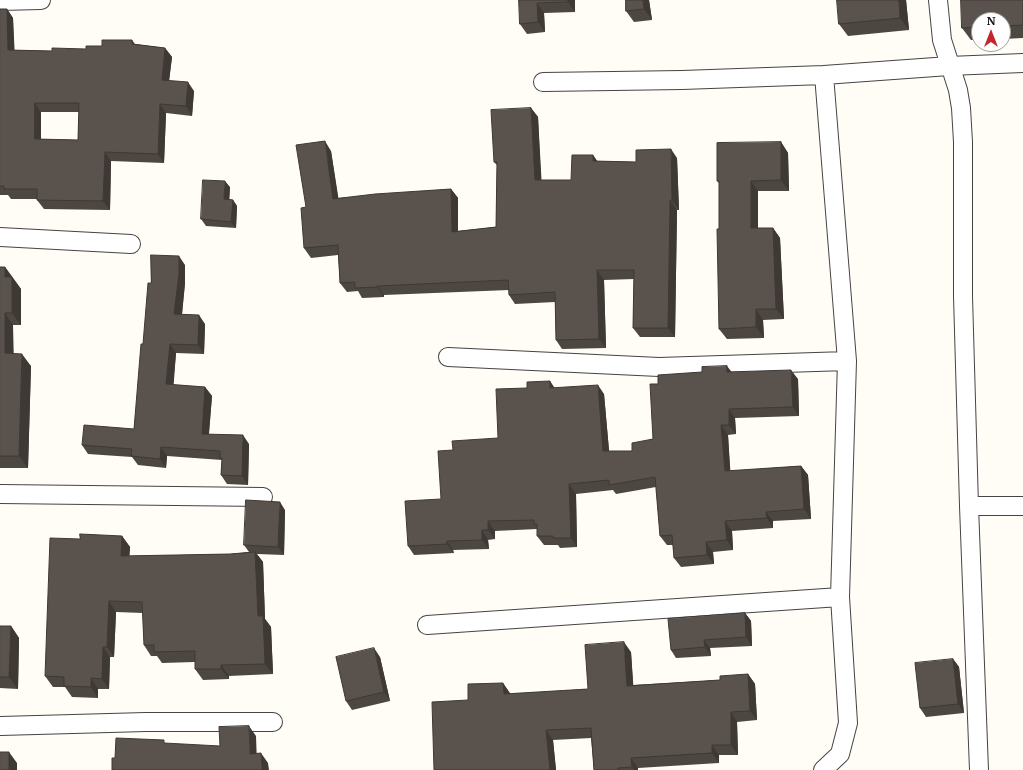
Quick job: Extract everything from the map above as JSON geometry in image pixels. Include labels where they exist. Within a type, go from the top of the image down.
[{"type":"street","points":[[0,1],[41,0]]},
{"type":"street","points":[[938,0],[942,40],[949,66],[958,90],[961,108],[963,142],[963,296],[979,770]]},
{"type":"street","points":[[543,82],[682,80],[824,75],[949,66],[1023,63]]},
{"type":"street","points":[[823,770],[840,754],[848,724],[840,597],[847,361],[824,75]]},
{"type":"street","points":[[0,237],[131,244]]},
{"type":"street","points":[[448,357],[658,367],[847,361]]},
{"type":"street","points":[[0,494],[263,497]]},
{"type":"street","points":[[969,506],[1023,506]]},
{"type":"street","points":[[428,625],[840,597]]},
{"type":"street","points":[[0,726],[146,722],[273,722]]},
{"type":"building","points":[[519,0],[568,0],[568,2],[537,3],[538,22],[520,24]]},
{"type":"building","points":[[626,0],[643,0],[644,9],[626,11]]},
{"type":"building","points":[[837,0],[899,0],[900,18],[839,24]]},
{"type":"building","points":[[961,0],[1023,0],[1023,25],[1011,26],[1011,12],[971,12],[971,27],[962,28]]},
{"type":"building","points":[[0,9],[7,9],[8,50],[52,51],[52,48],[86,49],[86,46],[102,46],[102,40],[132,40],[132,44],[165,48],[162,80],[188,82],[186,106],[160,104],[158,154],[105,152],[103,201],[37,200],[37,189],[4,189],[4,186],[0,186]],"holes":[[[35,103],[79,103],[78,140],[35,139]]]},
{"type":"building","points":[[531,108],[535,180],[571,180],[572,155],[593,155],[593,161],[636,162],[636,150],[671,149],[672,200],[670,200],[668,328],[633,328],[634,270],[597,270],[599,339],[556,340],[555,292],[509,295],[508,280],[355,288],[355,282],[340,283],[338,245],[304,248],[301,208],[306,207],[296,145],[325,141],[333,199],[375,194],[451,189],[452,232],[496,227],[497,162],[494,162],[491,110]]},
{"type":"building","points":[[781,142],[781,180],[751,181],[751,228],[773,228],[776,309],[756,309],[756,327],[719,329],[717,229],[719,229],[719,181],[717,181],[717,143]]},
{"type":"building","points":[[203,180],[225,181],[224,199],[233,200],[231,222],[201,219]]},
{"type":"building","points":[[151,255],[179,256],[179,274],[174,314],[199,315],[198,345],[170,344],[166,384],[205,387],[202,434],[243,435],[242,476],[221,475],[222,458],[220,458],[220,451],[161,447],[160,459],[131,456],[132,449],[82,445],[84,425],[134,429],[148,283],[151,283]]},
{"type":"building","points":[[0,267],[5,267],[5,277],[12,277],[12,313],[5,313],[5,353],[22,354],[19,456],[0,456]]},
{"type":"building","points":[[727,366],[727,372],[791,370],[793,407],[729,409],[729,425],[721,425],[725,471],[801,466],[804,509],[766,512],[767,518],[725,521],[727,540],[706,542],[707,555],[674,558],[672,535],[660,536],[655,477],[609,485],[609,480],[569,484],[571,538],[537,536],[537,524],[534,524],[534,520],[488,521],[488,530],[482,530],[482,540],[447,541],[447,544],[408,546],[405,501],[441,499],[438,451],[453,450],[452,441],[498,438],[496,389],[527,388],[527,382],[550,381],[550,388],[598,385],[603,451],[632,451],[632,443],[653,439],[650,384],[658,384],[658,375],[702,372],[702,367]]},
{"type":"building","points":[[246,500],[280,502],[278,547],[244,545]]},
{"type":"building","points":[[80,534],[122,536],[121,556],[230,554],[255,552],[258,616],[263,616],[265,664],[221,665],[221,669],[195,669],[195,651],[154,652],[154,645],[144,645],[142,602],[109,601],[107,647],[103,647],[102,679],[91,678],[91,687],[64,686],[64,677],[45,676],[50,538],[80,539]]},
{"type":"building","points":[[745,613],[746,637],[704,640],[705,647],[671,650],[668,619]]},
{"type":"building","points":[[0,626],[11,626],[9,677],[0,677]]},
{"type":"building","points":[[624,642],[627,686],[720,680],[720,676],[748,674],[750,711],[731,712],[731,745],[712,745],[712,753],[631,758],[632,767],[618,768],[619,770],[594,770],[591,728],[546,730],[550,770],[434,770],[432,702],[468,700],[468,684],[503,683],[504,694],[588,689],[585,645]]},
{"type":"building","points":[[374,648],[384,692],[346,701],[336,657]]},
{"type":"building","points":[[953,659],[958,704],[920,708],[915,663]]},
{"type":"building","points":[[249,726],[250,754],[261,753],[262,770],[112,770],[112,758],[115,758],[116,738],[164,740],[164,743],[220,746],[219,727]]},
{"type":"building","points":[[0,752],[9,752],[9,770],[0,770]]}]
